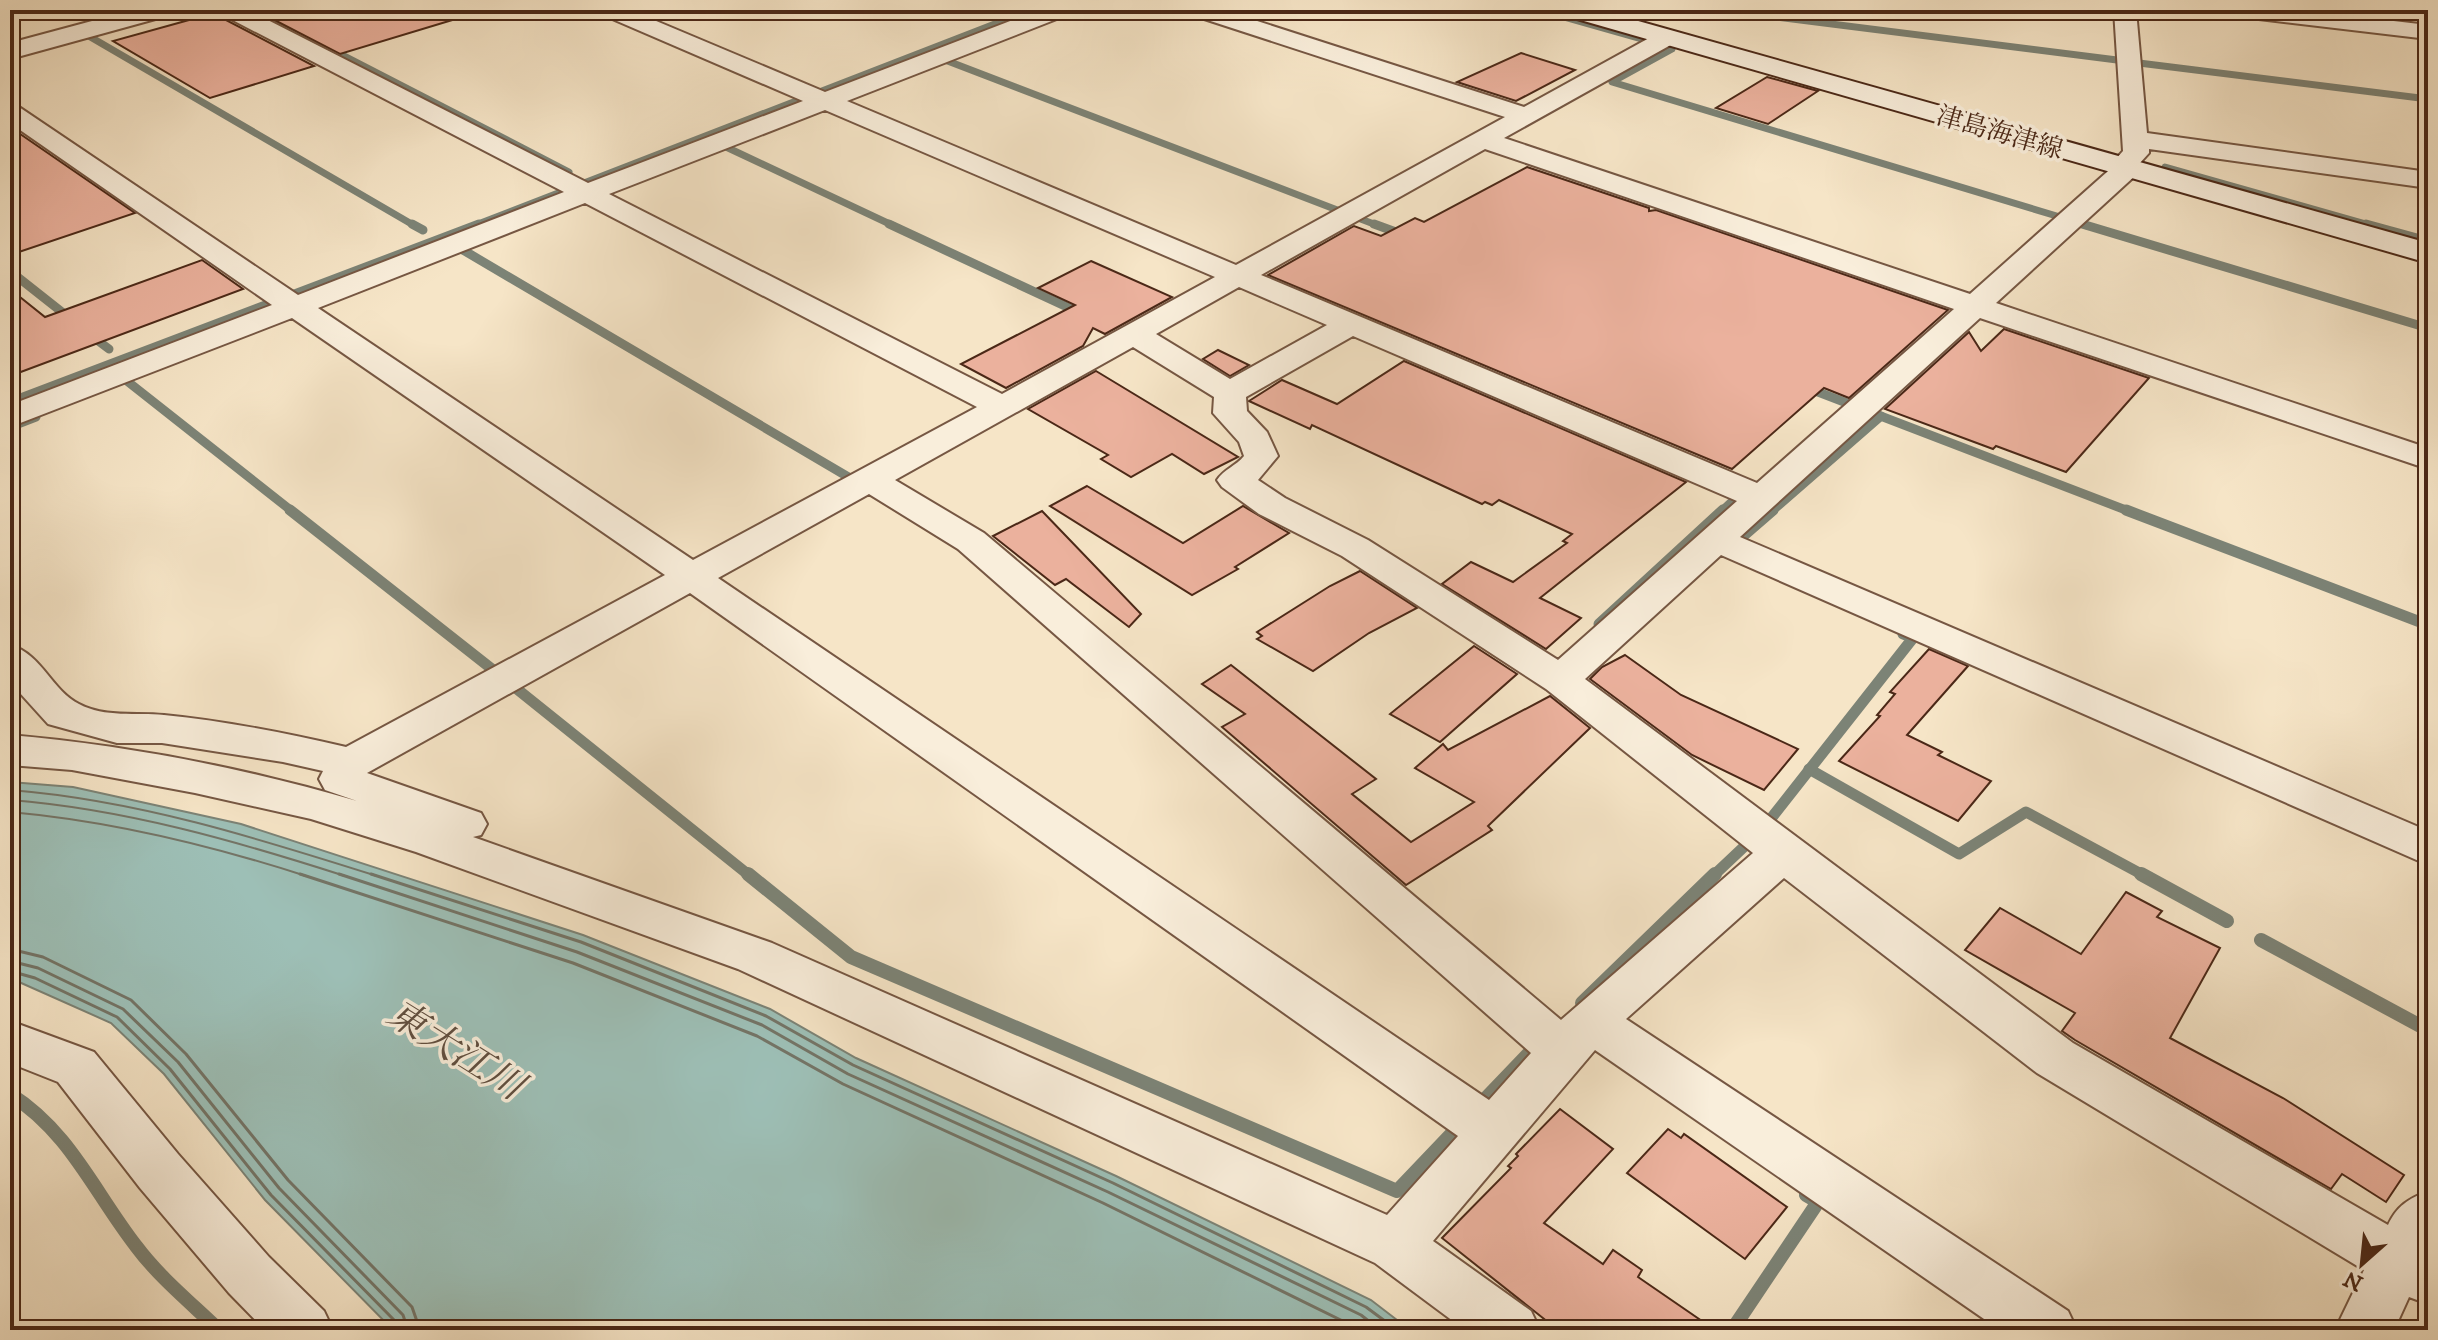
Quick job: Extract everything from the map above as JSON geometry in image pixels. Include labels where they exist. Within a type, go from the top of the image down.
[{"type":"main road","points":[[10,51],[161,10]]},
{"type":"main road","name":"津島海津線","points":[[1572,10],[2428,253]]},
{"type":"street","points":[[231,10],[1002,407]]},
{"type":"street","points":[[611,10],[1761,498]]},
{"type":"street","points":[[814,96],[895,50],[999,10]]},
{"type":"street","points":[[10,390],[284,298],[1025,15],[1059,10]]},
{"type":"street","points":[[1200,10],[1527,116]]},
{"type":"street","points":[[1560,680],[1975,306],[2136,153],[2125,10]]},
{"type":"street","points":[[2242,10],[2428,32]]},
{"type":"street","points":[[101,761],[144,755],[345,771],[1668,37]]},
{"type":"street","points":[[10,112],[692,577],[1494,1132]]},
{"type":"street","points":[[2135,139],[2428,180]]},
{"type":"street","points":[[1484,140],[2428,459]]},
{"type":"street","points":[[10,417],[284,298]]},
{"type":"street","points":[[1230,393],[1351,324]]},
{"type":"street","points":[[1134,334],[1230,393]]},
{"type":"street","points":[[1230,393],[1230,413],[1255,439],[1261,456],[1251,470],[1234,480],[1272,506],[1355,548],[1560,680],[2055,1058],[2419,1251],[2364,1330]]},
{"type":"street","points":[[870,480],[971,541],[1577,1036],[2048,1330]]},
{"type":"street","points":[[1716,540],[2428,849]]},
{"type":"street","points":[[10,658],[63,714],[117,729],[162,729],[283,747],[646,888],[737,931],[755,956]]},
{"type":"street","points":[[10,750],[101,761],[313,804],[432,840],[755,956],[1395,1245],[1511,1330]]},
{"type":"street","points":[[1395,1245],[1577,1036],[1783,853]]},
{"type":"street","points":[[10,1041],[76,1067],[249,1275],[304,1330]]},
{"type":"water","name":"東大江川","points":[[10,782],[73,787],[241,824],[583,935],[770,1009],[856,1058],[1116,1176],[1371,1300],[1410,1330],[393,1330],[265,1200],[164,1074],[111,1023],[10,978]]},
{"type":"building","points":[[255,10],[458,10],[459,18],[340,54]]},
{"type":"building","points":[[218,12],[222,18],[314,66],[210,98],[113,41]]},
{"type":"building","points":[[1521,53],[1575,70],[1516,101],[1457,82]]},
{"type":"building","points":[[1767,77],[1818,91],[1768,124],[1716,108]]},
{"type":"building","points":[[10,127],[135,213],[10,255]]},
{"type":"building","points":[[1527,167],[1649,208],[1649,211],[1656,210],[1948,310],[1849,398],[1824,388],[1732,469],[1268,275],[1354,226],[1381,236],[1415,218],[1424,222]]},
{"type":"building","points":[[202,260],[243,289],[10,376],[10,289],[45,317]]},
{"type":"building","points":[[1091,261],[1172,297],[1105,334],[1093,328],[1083,346],[1006,388],[961,364],[1075,305],[1038,288]]},
{"type":"building","points":[[2004,329],[2149,378],[2066,472],[1885,409],[1969,332],[1981,351]]},
{"type":"building","points":[[1218,350],[1249,365],[1230,376],[1203,359]]},
{"type":"building","points":[[1404,361],[1686,482],[1540,598],[1581,618],[1546,649],[1442,584],[1471,562],[1513,582],[1567,543],[1563,541],[1572,534],[1499,500],[1492,505],[1482,504],[1312,425],[1310,429],[1249,401],[1282,380],[1337,404]]},
{"type":"building","points":[[1096,371],[1238,457],[1204,474],[1172,454],[1131,477],[1101,459],[1108,455],[1028,409]]},
{"type":"building","points":[[1087,486],[1183,543],[1243,506],[1289,533],[1235,567],[1238,569],[1192,595],[1050,506]]},
{"type":"building","points":[[1042,511],[1141,614],[1129,627],[1066,579],[1055,585],[993,536]]},
{"type":"building","points":[[1360,571],[1417,608],[1369,633],[1313,671],[1257,639],[1262,636],[1257,632]]},
{"type":"building","points":[[1474,646],[1517,674],[1440,742],[1390,714]]},
{"type":"building","points":[[1929,649],[1968,666],[1907,735],[1942,752],[1938,755],[1991,781],[1958,821],[1839,761],[1880,716],[1877,715],[1895,694],[1890,692]]},
{"type":"building","points":[[1625,655],[1681,695],[1798,749],[1764,790],[1692,755],[1590,679],[1602,667]]},
{"type":"building","points":[[1231,665],[1376,779],[1352,794],[1411,842],[1474,802],[1415,768],[1443,744],[1448,750],[1550,696],[1590,728],[1488,826],[1492,830],[1406,885],[1222,727],[1245,714],[1202,684]]},
{"type":"building","points":[[2126,892],[2162,911],[2157,917],[2220,948],[2170,1038],[2283,1098],[2404,1175],[2386,1202],[2342,1174],[2331,1189],[2075,1040],[2062,1031],[2075,1013],[1965,950],[2000,908],[2081,954]]},
{"type":"building","points":[[1560,1109],[1613,1149],[1544,1223],[1603,1264],[1613,1250],[1642,1270],[1638,1277],[1715,1330],[1558,1330],[1442,1238],[1511,1168],[1508,1166],[1518,1156],[1516,1154]]},
{"type":"building","points":[[1668,1129],[1681,1138],[1684,1134],[1787,1207],[1745,1259],[1627,1173]]},
{"type":"waterway","points":[[157,16],[180,10]]},
{"type":"waterway","points":[[255,10],[569,172]]},
{"type":"waterway","points":[[473,226],[1031,10]]},
{"type":"waterway","points":[[1539,10],[1645,40]]},
{"type":"waterway","points":[[1606,10],[1642,20],[1648,10]]},
{"type":"waterway","points":[[1720,10],[2117,60]]},
{"type":"waterway","points":[[98,32],[87,35],[415,226]]},
{"type":"waterway","points":[[1669,47],[1672,49],[1612,82],[2060,217]]},
{"type":"waterway","points":[[945,60],[1379,226]]},
{"type":"waterway","points":[[2139,63],[2428,99]]},
{"type":"waterway","points":[[726,147],[894,226]]},
{"type":"waterway","points":[[2165,167],[2373,226]]},
{"type":"waterway","points":[[412,224],[423,230]]},
{"type":"waterway","points":[[10,402],[479,224]]},
{"type":"waterway","points":[[889,224],[1080,313]]},
{"type":"waterway","points":[[1374,224],[1404,235]]},
{"type":"waterway","points":[[2087,226],[2082,224],[2428,328]]},
{"type":"waterway","points":[[2366,224],[2428,241]]},
{"type":"waterway","points":[[463,250],[850,478]]},
{"type":"waterway","points":[[10,271],[72,320]]},
{"type":"waterway","points":[[89,334],[109,349]]},
{"type":"waterway","points":[[127,381],[293,512]]},
{"type":"waterway","points":[[1805,387],[1881,416]]},
{"type":"waterway","points":[[1771,512],[1881,416]]},
{"type":"waterway","points":[[1881,416],[2131,512]]},
{"type":"waterway","points":[[10,427],[36,417]]},
{"type":"waterway","points":[[1721,512],[1737,497],[1728,493]]},
{"type":"waterway","points":[[290,510],[497,673]]},
{"type":"waterway","points":[[1599,624],[1723,510]]},
{"type":"waterway","points":[[1743,536],[1773,510]]},
{"type":"waterway","points":[[2126,510],[2428,625]]},
{"type":"waterway","points":[[1810,769],[1913,638],[1903,634]]},
{"type":"waterway","points":[[512,685],[750,876]]},
{"type":"waterway","points":[[1769,821],[1810,769]]},
{"type":"waterway","points":[[1810,769],[1959,854],[2026,812],[2145,876]]},
{"type":"waterway","points":[[1713,876],[1748,843]]},
{"type":"waterway","points":[[748,874],[851,957],[1397,1191],[1458,1127]]},
{"type":"waterway","points":[[1582,1003],[1715,874]]},
{"type":"waterway","points":[[2141,874],[2227,921]]},
{"type":"waterway","points":[[2261,940],[2428,1030]]},
{"type":"waterway","points":[[1487,1097],[1536,1046]]},
{"type":"waterway","points":[[10,1094],[49,1126],[80,1164],[145,1257],[219,1330]]},
{"type":"waterway","points":[[1732,1330],[1818,1202],[1806,1195]]}]
